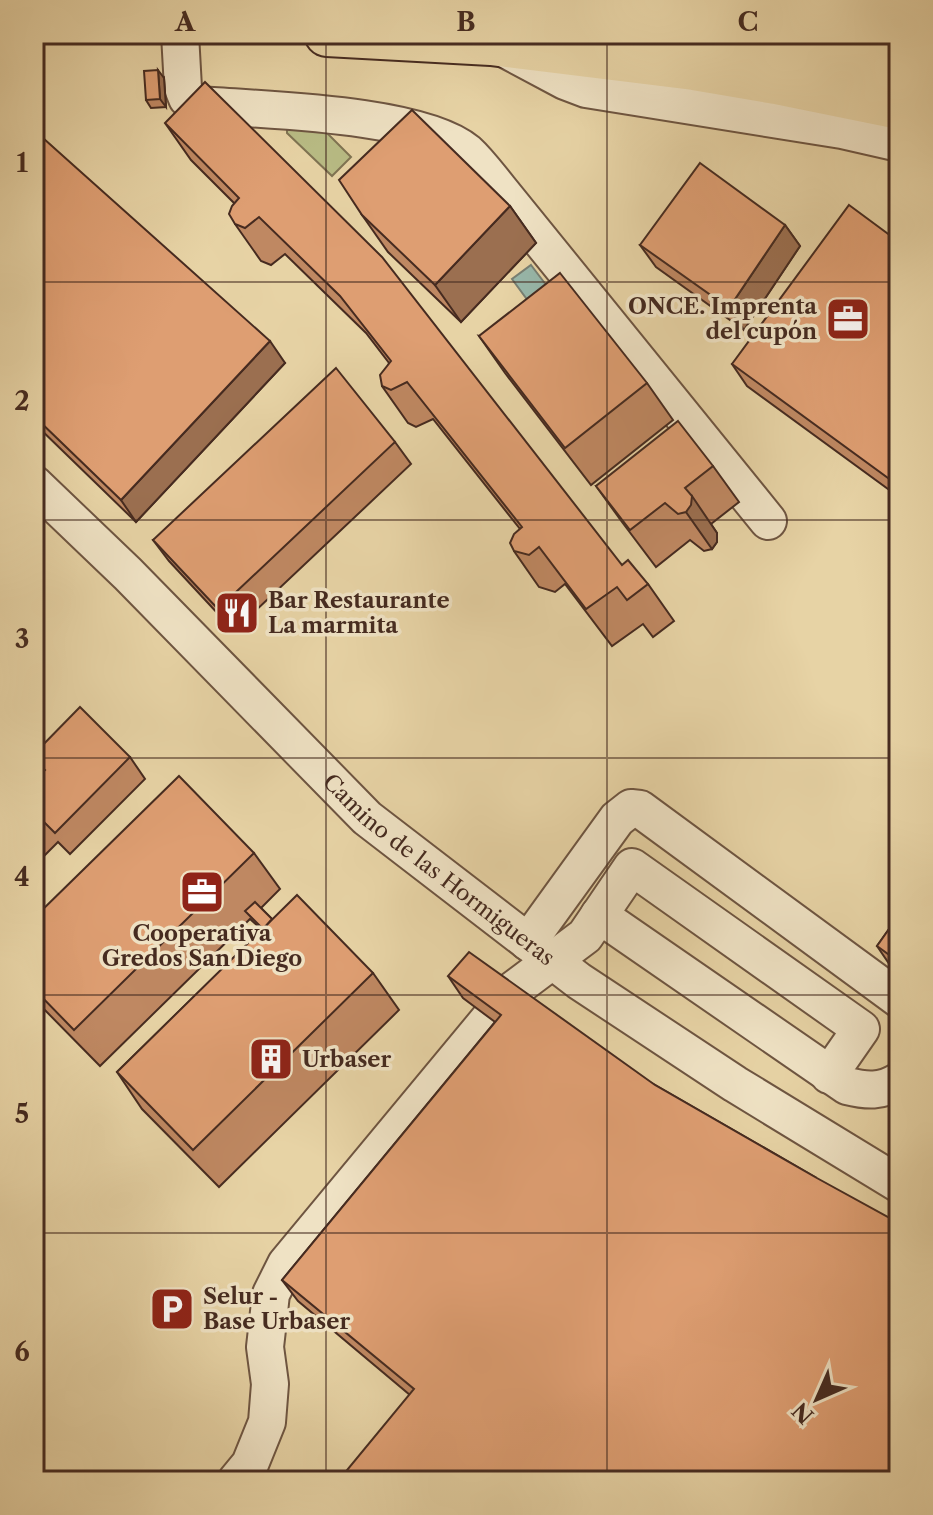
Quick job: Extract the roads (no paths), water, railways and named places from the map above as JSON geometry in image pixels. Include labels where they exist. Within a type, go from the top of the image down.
[{"type":"main road","points":[[327,34],[491,43],[694,68],[899,107]]},
{"type":"main road","points":[[700,34],[782,39],[899,69]]},
{"type":"street","points":[[180,34],[183,88],[187,98],[199,105],[312,113],[404,126],[439,136],[466,152],[768,521]]},
{"type":"street","points":[[491,43],[586,89],[842,130],[899,143]]},
{"type":"street","name":"Camino de las Hormigueras","points":[[34,484],[128,574],[367,818],[541,952],[735,1084],[899,1184]]},
{"type":"street","points":[[236,1481],[250,1464],[267,1422],[270,1384],[265,1347],[271,1294],[286,1264],[541,952],[617,819],[631,808],[640,809],[899,999]]},
{"type":"street","points":[[541,952],[592,925],[632,867],[861,1029],[829,1075]]},
{"type":"street","points":[[592,925],[847,1086],[868,1091],[885,1089],[899,1081]]},
{"type":"place","name":"ONCE. Imprenta del cupón","points":[[848,319]]},
{"type":"place","name":"Bar Restaurante La marmita","points":[[237,613]]},
{"type":"place","name":"Cooperativa Gredos San Diego","points":[[202,892]]},
{"type":"place","name":"Urbaser","points":[[271,1059]]},
{"type":"place","name":"Selur - Base Urbaser","points":[[172,1309]]}]
